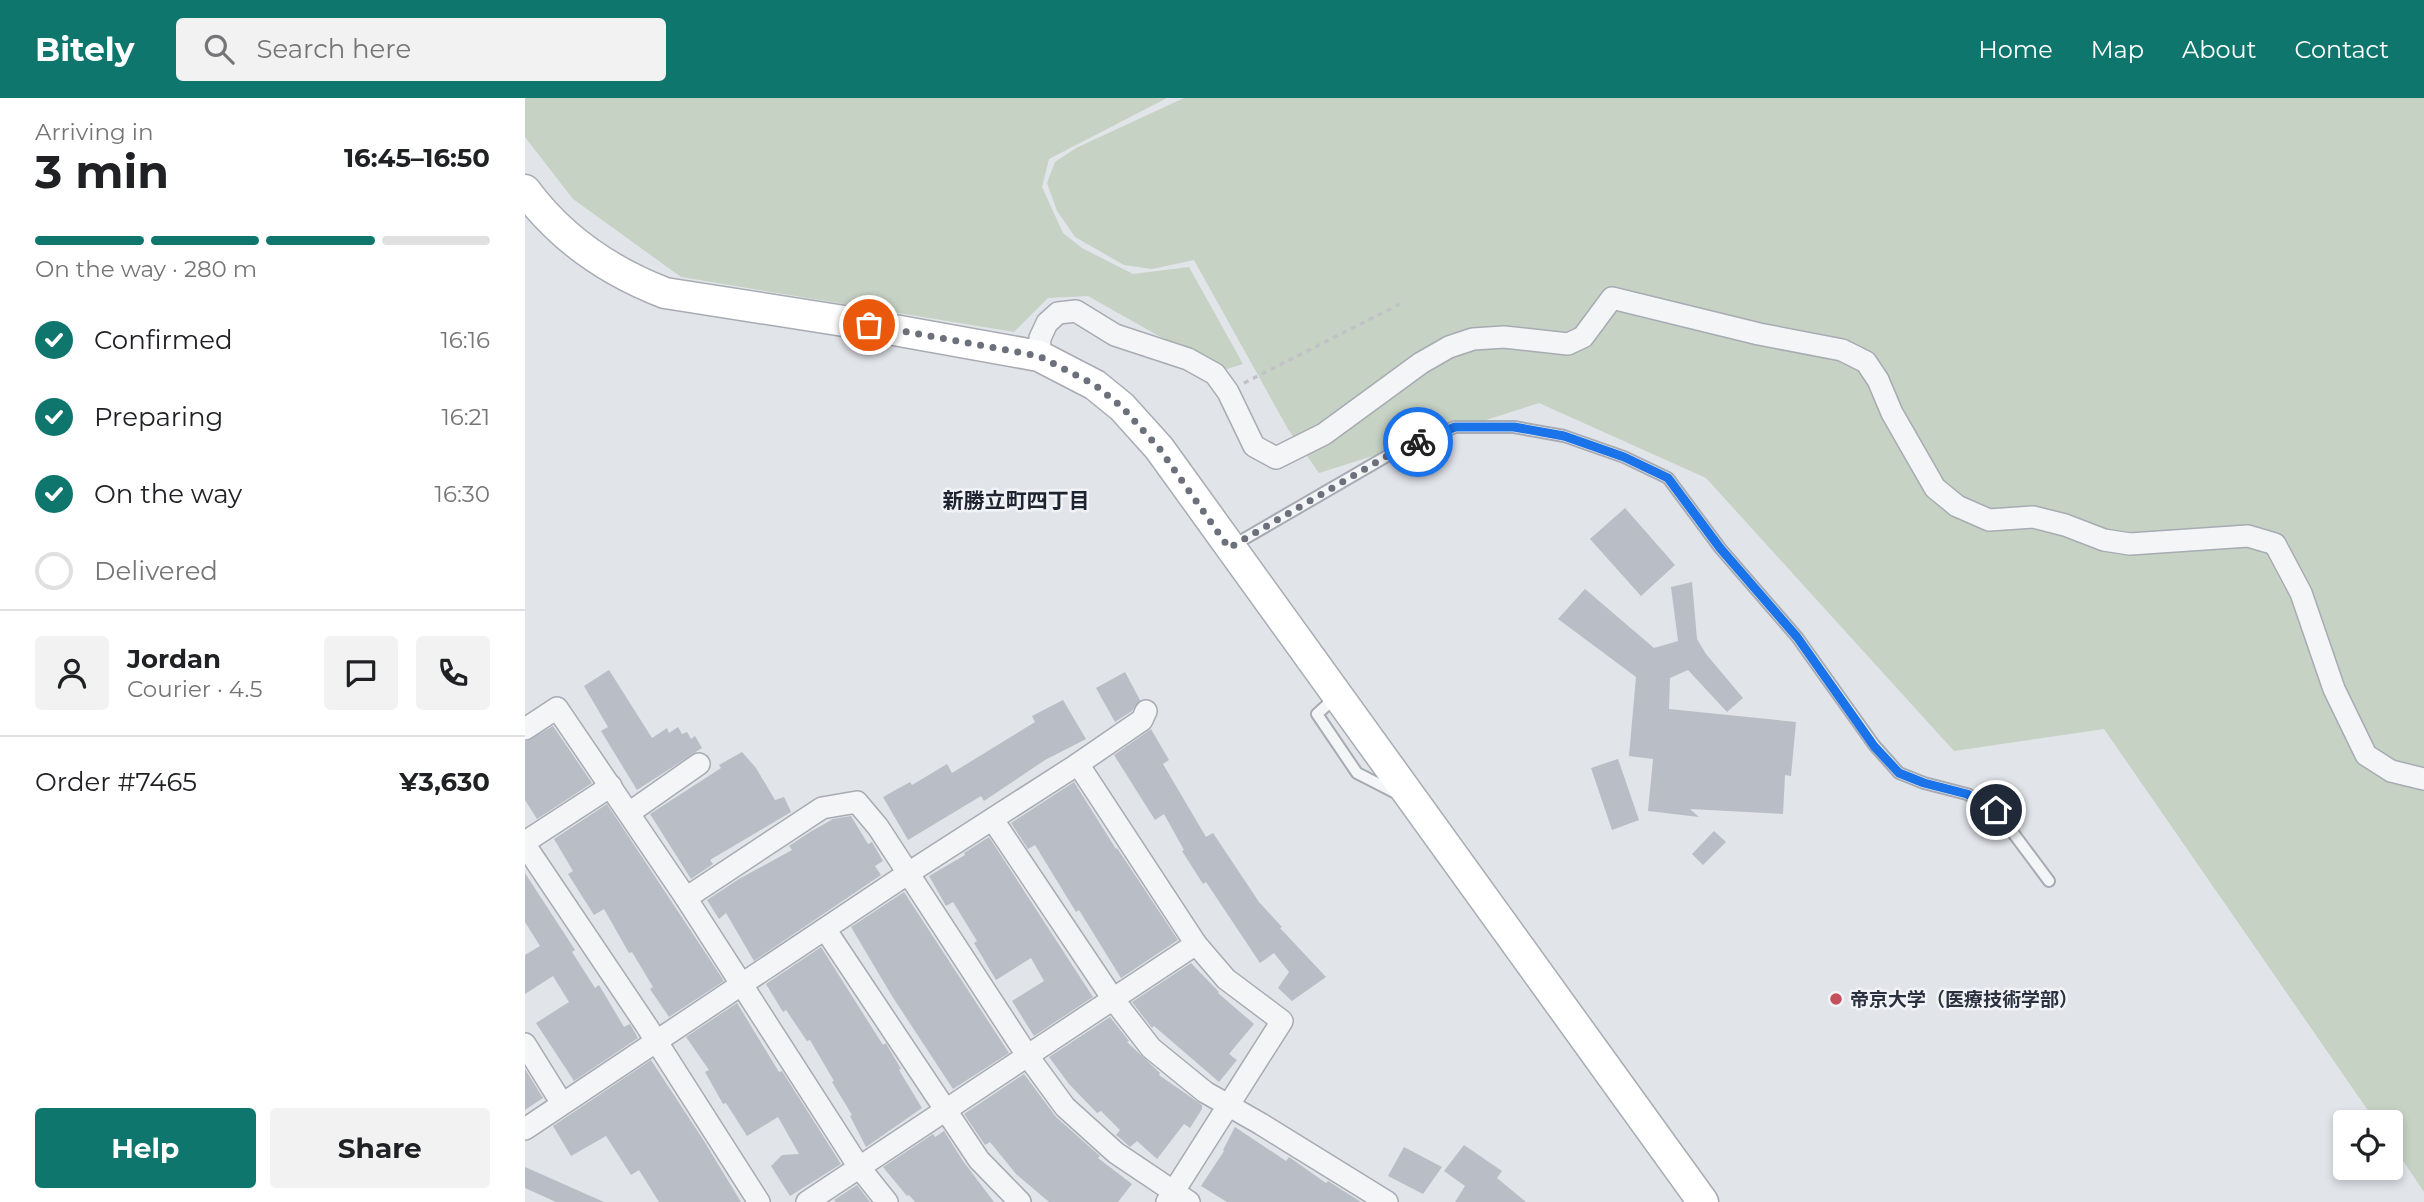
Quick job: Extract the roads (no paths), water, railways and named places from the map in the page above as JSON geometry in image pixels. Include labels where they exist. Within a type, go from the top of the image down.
[{"type":"street","points":[[525,190],[558,230],[583,250],[641,284],[665,293],[845,321],[1039,356],[1095,385],[1122,407],[1159,448],[1703,1202]]},
{"type":"street","points":[[1039,356],[1040,338],[1047,323],[1058,313],[1076,311],[1115,335],[1188,359],[1215,374],[1232,389],[1254,446],[1276,458],[1324,434],[1421,363],[1449,346],[1473,339],[1504,337],[1568,344],[1583,337],[1612,298],[1759,334],[1842,350],[1866,362],[1878,380],[1892,414],[1935,488],[1957,506],[1989,520],[2033,517],[2065,524],[2104,540],[2130,544],[2248,536],[2274,544],[2301,593],[2334,688],[2366,755],[2391,771],[2424,779]]},
{"type":"street","points":[[525,729],[557,708],[743,984],[859,1167],[887,1202]]},
{"type":"street","points":[[525,1129],[561,1102],[1078,764],[1142,720],[1146,710]]},
{"type":"street","points":[[629,813],[699,764]]},
{"type":"street","points":[[686,898],[822,808],[857,802],[878,827],[1027,1055],[1065,1107],[1116,1153],[1176,1199],[1228,1106],[1282,1021],[1226,979],[1196,944],[1078,764]]},
{"type":"street","points":[[611,786],[525,844],[759,1202]]},
{"type":"street","points":[[993,820],[1113,999],[1151,1048],[1205,1092],[1387,1202]]},
{"type":"street","points":[[825,929],[944,1111],[979,1160],[1020,1202]]},
{"type":"street","points":[[807,1202],[1196,944]]},
{"type":"street","points":[[525,1044],[561,1102]]},
{"type":"lane","points":[[1229,548],[1394,452],[1455,427],[1514,427],[1564,436],[1624,457],[1668,478],[1720,548],[1797,637],[1874,746],[1899,773],[1924,783],[1967,794],[1996,810],[2049,881]]},
{"type":"place","name":"帝京大学（医療技術学部）","points":[[1836,999]]},
{"type":"district","name":"新勝立町四丁目","points":[[1016,501]]}]
